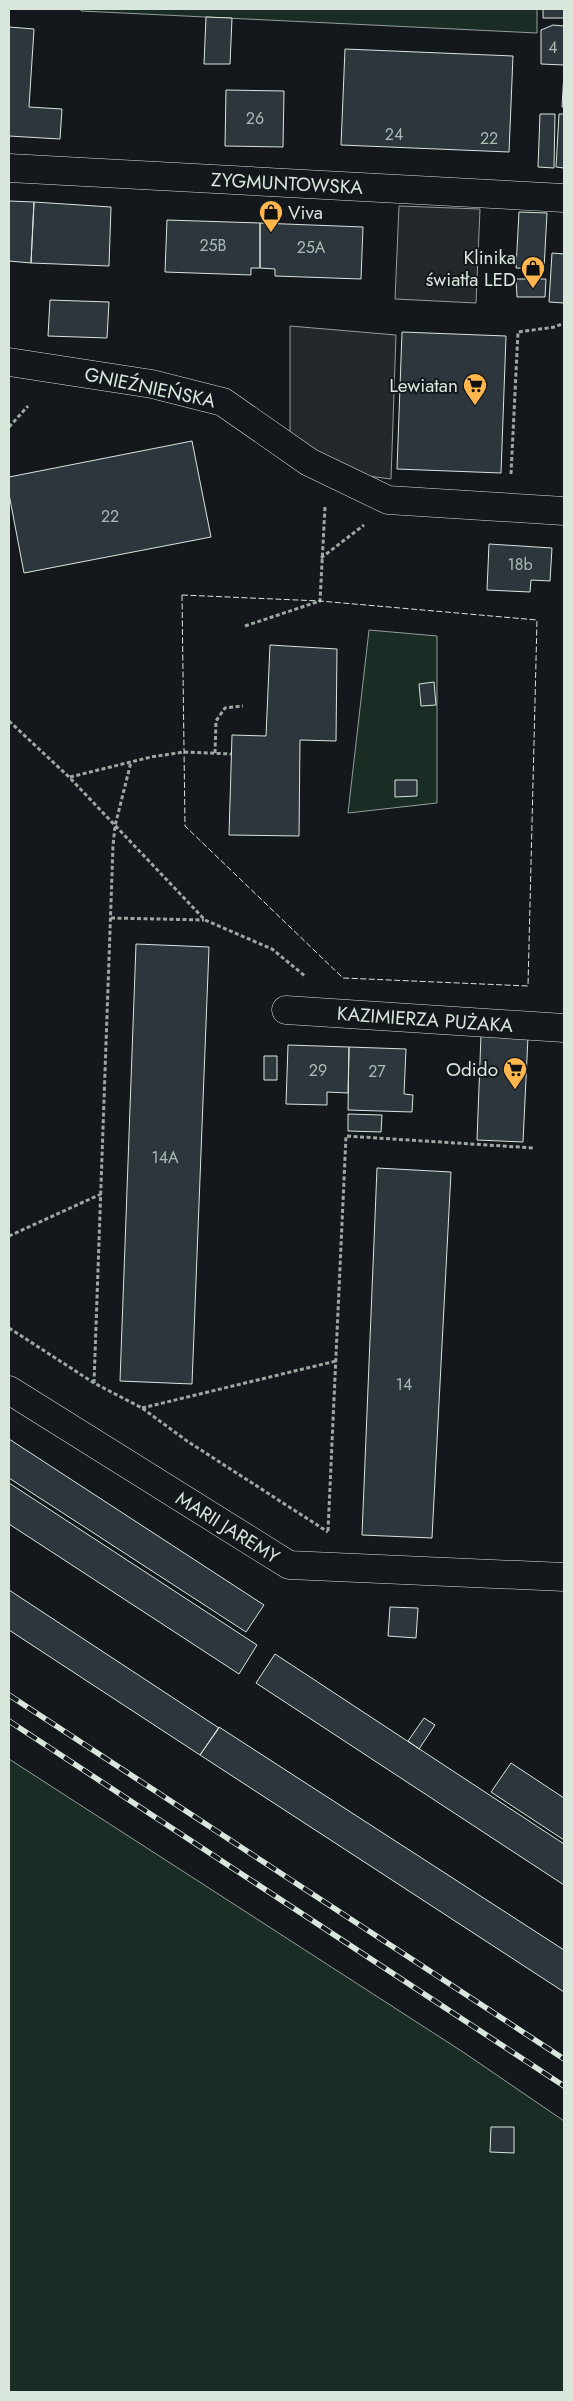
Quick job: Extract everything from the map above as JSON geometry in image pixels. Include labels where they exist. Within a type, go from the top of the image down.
[{"type":"street","name":"ZYGMUNTOWSKA","points":[[9,168],[564,198]]},
{"type":"street","name":"GNIEŹNIEŃSKA","points":[[9,362],[152,384],[223,402],[309,462],[388,500],[564,510]]},
{"type":"street","name":"KAZIMIERZA PUŻAKA","points":[[286,1010],[564,1028]]},
{"type":"street","name":"MARII JAREMY","points":[[9,1390],[289,1565],[564,1577]]},
{"type":"path","points":[[510,478],[518,332],[555,328],[564,323]]},
{"type":"path","points":[[9,426],[28,406]]},
{"type":"path","points":[[245,626],[320,601],[325,499]]},
{"type":"path","points":[[321,559],[368,522]]},
{"type":"path","points":[[215,753],[216,722],[225,708],[243,706]]},
{"type":"path","points":[[9,721],[69,777],[205,920]]},
{"type":"path","points":[[69,777],[184,752],[232,754]]},
{"type":"path","points":[[94,1384],[116,826],[132,762]]},
{"type":"path","points":[[111,918],[205,920],[272,949],[306,977]]},
{"type":"path","points":[[328,1532],[346,1136],[534,1148]]},
{"type":"path","points":[[9,1236],[101,1194]]},
{"type":"path","points":[[9,1328],[94,1384],[142,1408],[187,1441],[334,1536]]},
{"type":"path","points":[[142,1408],[336,1361]]},
{"type":"green space","points":[[81,9],[537,9],[537,33],[81,11]]},
{"type":"green space","points":[[369,630],[437,636],[437,803],[348,813]]},
{"type":"green space","points":[[9,1759],[463,2052],[564,2121],[564,2392],[9,2392]]},
{"type":"shaded area","points":[[399,206],[480,209],[476,303],[395,299]]},
{"type":"shaded area","points":[[290,326],[396,335],[391,479],[360,475],[290,436]]},
{"type":"building","points":[[543,9],[564,9],[564,18],[543,18]]},
{"type":"building","points":[[206,17],[232,18],[230,64],[204,64]]},
{"type":"building","points":[[553,25],[564,26],[564,65],[541,64],[541,30]]},
{"type":"building","points":[[9,27],[34,29],[29,107],[62,109],[60,139],[9,136]]},
{"type":"building","points":[[345,49],[513,56],[509,152],[341,145]]},
{"type":"building","points":[[564,72],[564,107],[562,107]]},
{"type":"building","points":[[226,90],[284,91],[283,147],[225,146]]},
{"type":"building","points":[[540,114],[555,114],[554,168],[538,167]]},
{"type":"building","points":[[559,114],[564,114],[564,168],[556,167]]},
{"type":"building","points":[[9,201],[34,202],[31,263],[9,261]]},
{"type":"building","points":[[34,202],[111,207],[109,266],[31,263]]},
{"type":"building","points":[[519,212],[547,213],[544,269],[516,268]]},
{"type":"building","points":[[167,220],[260,223],[260,268],[251,268],[251,275],[165,272]]},
{"type":"building","points":[[260,223],[363,227],[361,279],[275,276],[275,269],[260,268]]},
{"type":"building","points":[[552,253],[564,254],[564,303],[549,302]]},
{"type":"building","points":[[516,279],[546,279],[545,297],[517,297]]},
{"type":"building","points":[[50,300],[109,302],[107,338],[48,336]]},
{"type":"building","points":[[402,332],[506,336],[501,473],[397,469]]},
{"type":"building","points":[[192,441],[211,537],[24,573],[9,494],[9,477]]},
{"type":"building","points":[[489,544],[552,548],[550,581],[531,580],[530,592],[487,590]]},
{"type":"building","points":[[270,645],[337,649],[336,741],[300,740],[299,836],[229,835],[232,735],[266,736]]},
{"type":"building","points":[[434,682],[436,705],[421,706],[419,684]]},
{"type":"building","points":[[395,780],[417,780],[417,796],[395,797]]},
{"type":"building","points":[[136,944],[209,947],[192,1384],[120,1381]]},
{"type":"building","points":[[481,1035],[528,1037],[523,1142],[477,1140]]},
{"type":"building","points":[[288,1045],[349,1047],[348,1093],[327,1092],[327,1105],[286,1104]]},
{"type":"building","points":[[349,1047],[406,1049],[404,1094],[413,1095],[412,1112],[348,1110]]},
{"type":"building","points":[[264,1056],[277,1056],[277,1080],[264,1080]]},
{"type":"building","points":[[348,1114],[382,1115],[381,1132],[348,1131]]},
{"type":"building","points":[[377,1168],[451,1172],[432,1538],[362,1535]]},
{"type":"building","points":[[9,1439],[264,1605],[246,1632],[9,1478]]},
{"type":"building","points":[[9,1483],[257,1645],[239,1674],[9,1524]]},
{"type":"building","points":[[9,1590],[219,1728],[200,1755],[9,1630]]},
{"type":"building","points":[[390,1607],[418,1608],[416,1638],[388,1636]]},
{"type":"building","points":[[275,1654],[564,1844],[564,1885],[256,1683]]},
{"type":"building","points":[[424,1718],[435,1725],[419,1749],[408,1741]]},
{"type":"building","points":[[219,1727],[564,1950],[564,1992],[200,1755]]},
{"type":"building","points":[[511,1763],[564,1798],[564,1840],[491,1792]]},
{"type":"building","points":[[491,2127],[514,2127],[514,2153],[490,2152]]},
{"type":"railway","points":[[9,1695],[564,2059]]},
{"type":"railway","points":[[9,1721],[564,2086]]},
{"type":"fence","points":[[182,595],[320,601],[537,620],[528,986],[343,978],[185,826],[182,595]]},
{"type":"place","name":"Viva","points":[[271,233]]},
{"type":"place","name":"Klinika światła LED","points":[[533,289]]},
{"type":"place","name":"Lewiatan","points":[[475,406]]},
{"type":"place","name":"Odido","points":[[515,1090]]}]
